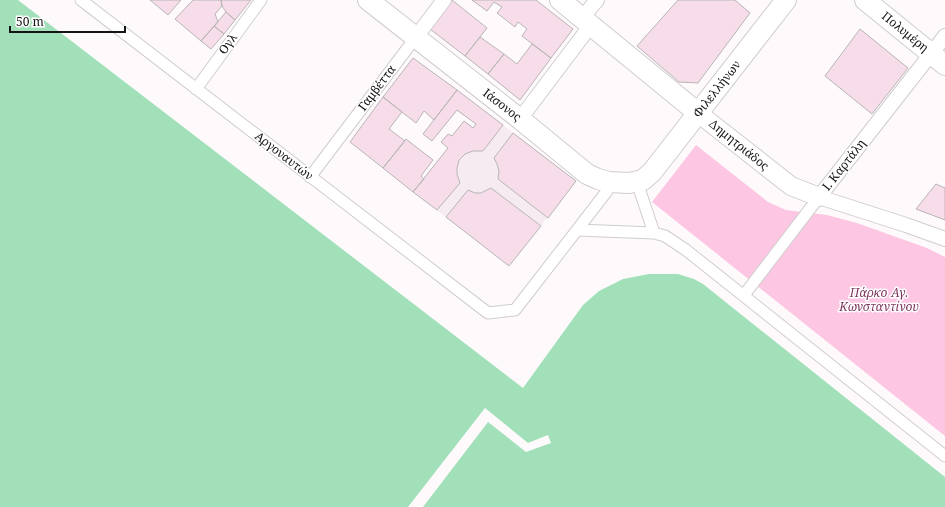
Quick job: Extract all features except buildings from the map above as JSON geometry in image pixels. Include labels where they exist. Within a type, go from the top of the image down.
[{"type":"main road","name":"Ιάσονος","points":[[368,0],[520,119],[587,174],[609,182],[638,182],[643,184]]},
{"type":"main road","name":"Δημητριάδος","points":[[560,0],[698,113]]},
{"type":"main road","name":"Φιλελλήνων","points":[[643,184],[786,0]]},
{"type":"main road","name":"Πολυμέρη","points":[[865,0],[938,59]]},
{"type":"street","name":"Αργοναυτών","points":[[81,0],[488,313],[516,310],[577,230]]},
{"type":"street","name":"Ογλ","points":[[196,89],[261,0]]},
{"type":"street","name":"Γαμβέττα","points":[[310,177],[444,0]]},
{"type":"street","points":[[520,119],[586,21],[597,0]]},
{"type":"street","name":"Ι. Καρτάλη","points":[[744,295],[819,197],[938,59],[945,36]]},
{"type":"street","name":"Δημητριάδος","points":[[698,113],[784,181],[797,189],[945,239]]},
{"type":"street","points":[[643,184],[654,233]]},
{"type":"street","points":[[577,230],[607,191]]},
{"type":"street","points":[[577,230],[654,233],[665,236],[686,250],[744,295],[945,456]]},
{"type":"shaded area","points":[[0,0],[18,0],[523,388],[583,305],[599,291],[623,279],[649,274],[678,274],[694,279],[703,284],[945,477],[945,507],[0,507]]},
{"type":"shaded area","points":[[457,90],[576,181],[509,266],[413,192],[448,148],[441,142],[448,134],[452,136],[464,121],[473,127],[476,124],[457,111],[432,141],[423,134]]},
{"type":"green space","name":"Πάρκο Αγ. Κωνσταντίνου","points":[[696,145],[768,202],[786,210],[827,215],[857,223],[927,248],[945,257],[945,436],[652,202]]},
{"type":"pier","points":[[485,408],[528,443],[548,435],[551,443],[526,452],[488,422],[423,507],[408,507]]}]
